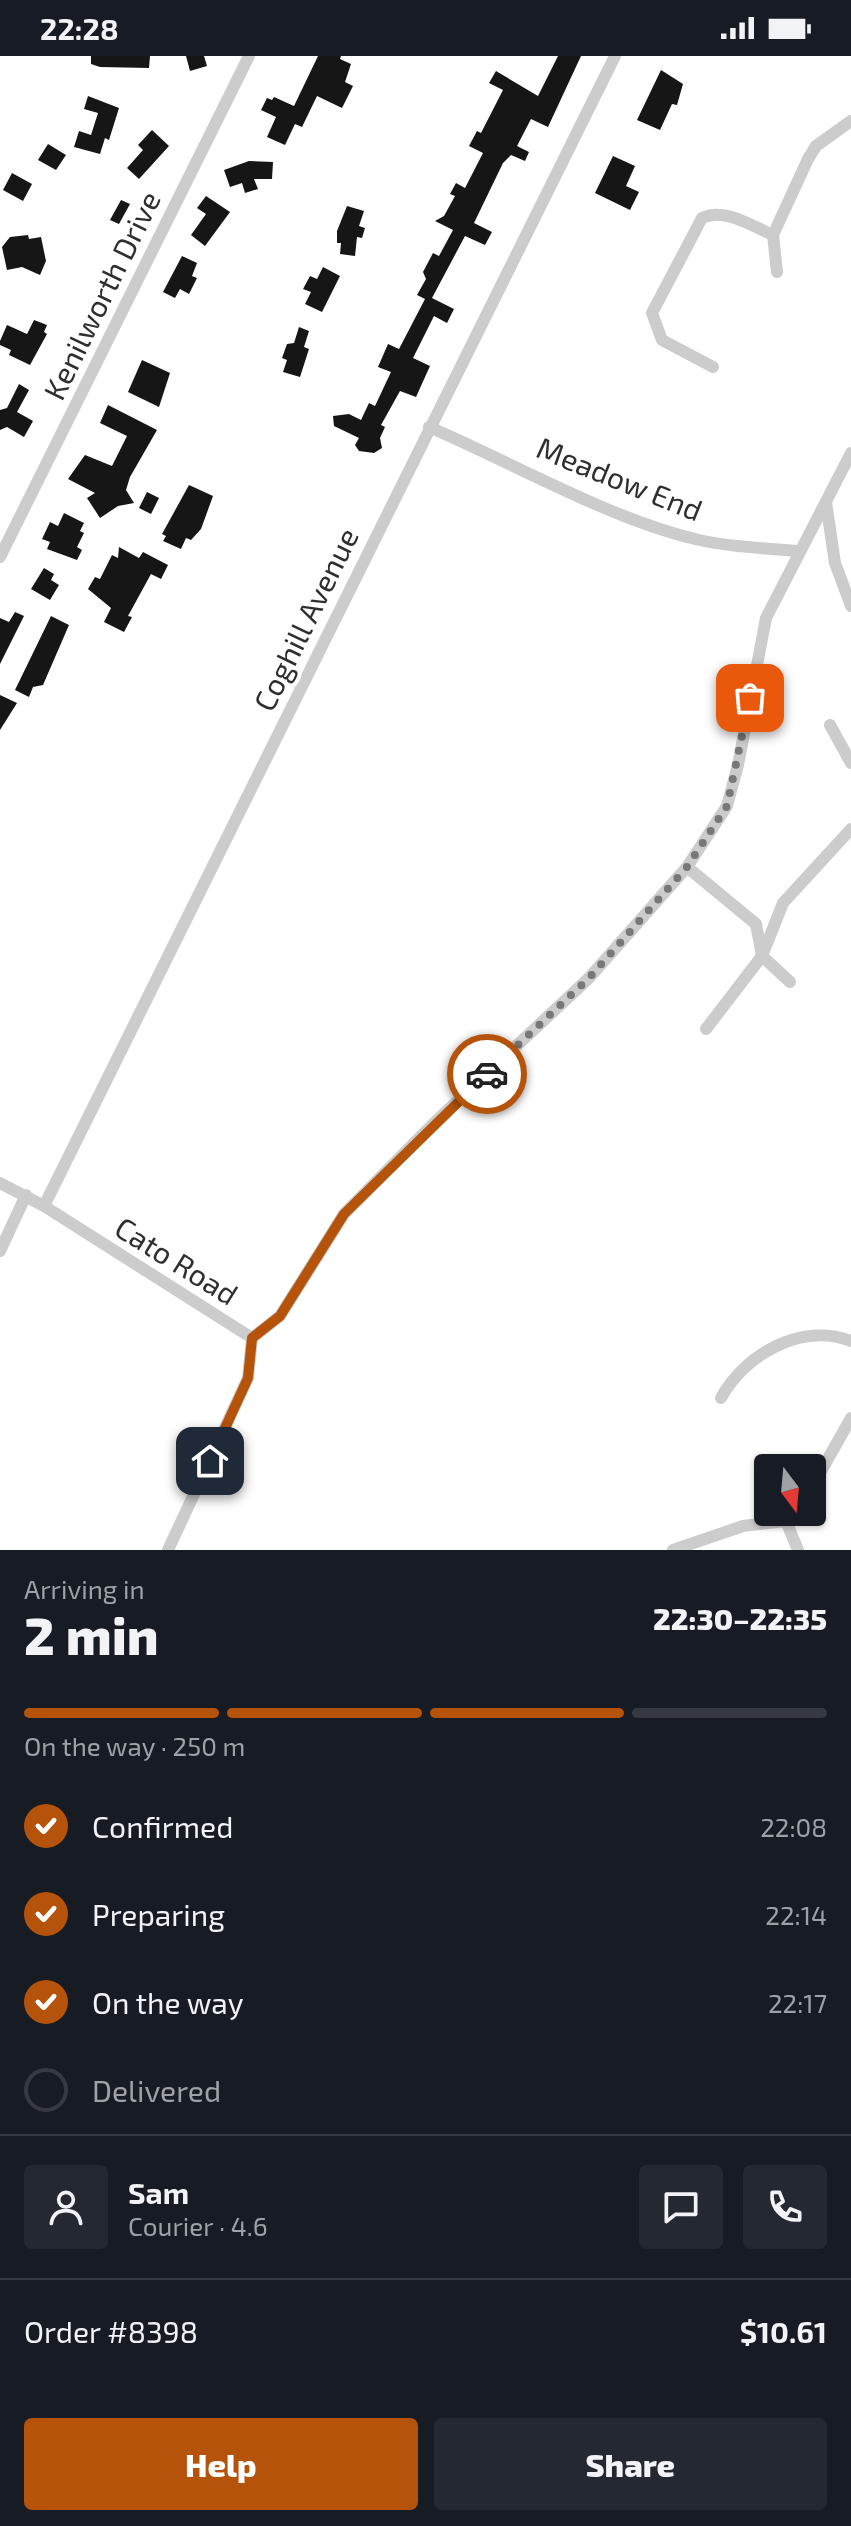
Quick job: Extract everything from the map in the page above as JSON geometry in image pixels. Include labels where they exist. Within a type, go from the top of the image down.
[{"type":"street","name":"Kenilworth Drive","points":[[0,557],[249,56]]},
{"type":"street","name":"Coghill Avenue","points":[[44,1206],[615,56]]},
{"type":"street","points":[[777,272],[773,235],[816,146],[851,121]]},
{"type":"street","points":[[713,367],[662,340],[652,313],[702,218],[713,213],[723,214],[773,235]]},
{"type":"street","name":"Meadow End","points":[[429,427],[664,529],[694,539],[798,551]]},
{"type":"street","points":[[252,1338],[280,1316],[344,1214],[433,1124],[589,978],[687,867],[727,806],[766,618],[851,453]]},
{"type":"street","points":[[826,502],[835,563],[851,606]]},
{"type":"street","points":[[830,725],[851,763]]},
{"type":"street","points":[[706,1029],[762,956],[783,903],[851,829]]},
{"type":"street","points":[[687,867],[756,924],[762,956],[790,982]]},
{"type":"street","name":"Cato Road","points":[[0,1183],[44,1206],[252,1338],[248,1378],[168,1550]]},
{"type":"street","points":[[0,1251],[26,1195]]},
{"type":"street","points":[[721,1398],[732,1378],[770,1348],[823,1336],[851,1341]]},
{"type":"street","points":[[826,1462],[851,1418]]},
{"type":"street","points":[[673,1550],[754,1524]]},
{"type":"street","points":[[793,1526],[798,1550]]},
{"type":"building","points":[[91,56],[150,56],[149,68],[100,67],[91,64]]},
{"type":"building","points":[[186,56],[204,56],[207,66],[190,71]]},
{"type":"building","points":[[318,56],[341,56],[340,59],[351,64],[345,82],[353,86],[342,108],[317,96],[302,127],[295,124],[285,145],[267,137],[276,117],[261,110],[267,98],[272,100],[274,97],[294,106]]},
{"type":"building","points":[[558,56],[581,56],[548,127],[531,119],[517,146],[529,152],[525,161],[511,155],[503,163],[474,223],[492,232],[485,245],[465,236],[432,298],[454,309],[447,323],[434,316],[413,358],[430,366],[416,397],[400,391],[381,425],[385,427],[380,438],[382,448],[374,453],[359,451],[355,445],[359,438],[334,426],[333,416],[349,414],[361,420],[369,403],[375,406],[391,372],[378,367],[388,344],[399,349],[425,299],[417,295],[426,279],[423,272],[433,253],[439,256],[453,230],[435,221],[444,216],[455,196],[450,194],[456,183],[465,188],[483,153],[469,146],[477,131],[481,133],[503,90],[489,83],[496,71],[538,96]]},
{"type":"building","points":[[661,70],[683,84],[677,105],[672,104],[660,130],[637,120]]},
{"type":"building","points":[[88,96],[119,108],[109,140],[105,138],[100,154],[74,147],[79,131],[91,135],[98,113],[84,109]]},
{"type":"building","points":[[152,130],[169,146],[139,179],[127,168],[143,150],[138,145]]},
{"type":"building","points":[[48,144],[66,155],[56,170],[38,160]]},
{"type":"building","points":[[613,156],[635,166],[626,186],[639,192],[630,210],[595,193]]},
{"type":"building","points":[[249,161],[273,162],[272,179],[254,179],[258,189],[245,193],[242,183],[230,187],[224,170]]},
{"type":"building","points":[[12,173],[32,184],[23,201],[3,190]]},
{"type":"building","points":[[206,196],[230,212],[205,246],[191,235],[206,214],[197,208]]},
{"type":"building","points":[[121,200],[130,204],[119,224],[110,220]]},
{"type":"building","points":[[347,206],[364,211],[359,226],[365,228],[362,238],[357,237],[355,256],[340,254],[341,243],[337,243],[337,231]]},
{"type":"building","points":[[28,235],[29,239],[41,237],[46,261],[40,275],[22,267],[7,270],[2,247],[10,237]]},
{"type":"building","points":[[182,256],[197,263],[192,276],[197,278],[189,294],[180,289],[175,298],[163,292]]},
{"type":"building","points":[[323,267],[340,276],[322,312],[305,304],[311,292],[303,289],[310,276],[317,279]]},
{"type":"building","points":[[34,320],[47,325],[44,332],[47,334],[30,365],[9,355],[11,350],[0,345],[0,341],[7,325],[27,334]]},
{"type":"building","points":[[299,327],[309,331],[304,347],[309,349],[300,377],[283,372],[287,360],[282,358],[287,344],[294,343]]},
{"type":"building","points":[[142,360],[170,373],[159,407],[128,392]]},
{"type":"building","points":[[19,384],[29,390],[17,412],[33,421],[24,437],[7,427],[0,430],[0,410],[7,408]]},
{"type":"building","points":[[108,405],[157,430],[130,477],[126,490],[134,503],[118,506],[100,518],[87,498],[95,493],[68,479],[85,455],[112,466],[127,436],[100,423]]},
{"type":"building","points":[[189,485],[213,496],[201,529],[191,540],[186,538],[181,549],[163,541],[166,536],[162,534]]},
{"type":"building","points":[[147,492],[159,498],[151,514],[139,508]]},
{"type":"building","points":[[64,513],[84,523],[80,531],[84,533],[77,547],[82,550],[77,560],[47,549],[50,542],[42,539],[50,522],[58,526]]},
{"type":"building","points":[[119,547],[139,558],[143,552],[168,565],[161,579],[151,574],[128,616],[132,617],[124,632],[104,622],[111,608],[88,589],[95,577],[100,579],[112,555],[118,558]]},
{"type":"building","points":[[44,568],[54,574],[51,580],[59,585],[50,600],[31,589]]},
{"type":"building","points":[[15,612],[24,616],[0,664],[0,618],[9,622]]},
{"type":"building","points":[[51,616],[69,625],[43,685],[33,687],[29,697],[15,690]]},
{"type":"building","points":[[0,695],[17,703],[0,730]]},
{"type":"way so far","points":[[487,1074],[589,978],[687,867],[727,806],[750,698]]},
{"type":"route","points":[[210,1461],[248,1378],[252,1338],[280,1316],[319,1249],[344,1214],[487,1074]]}]
